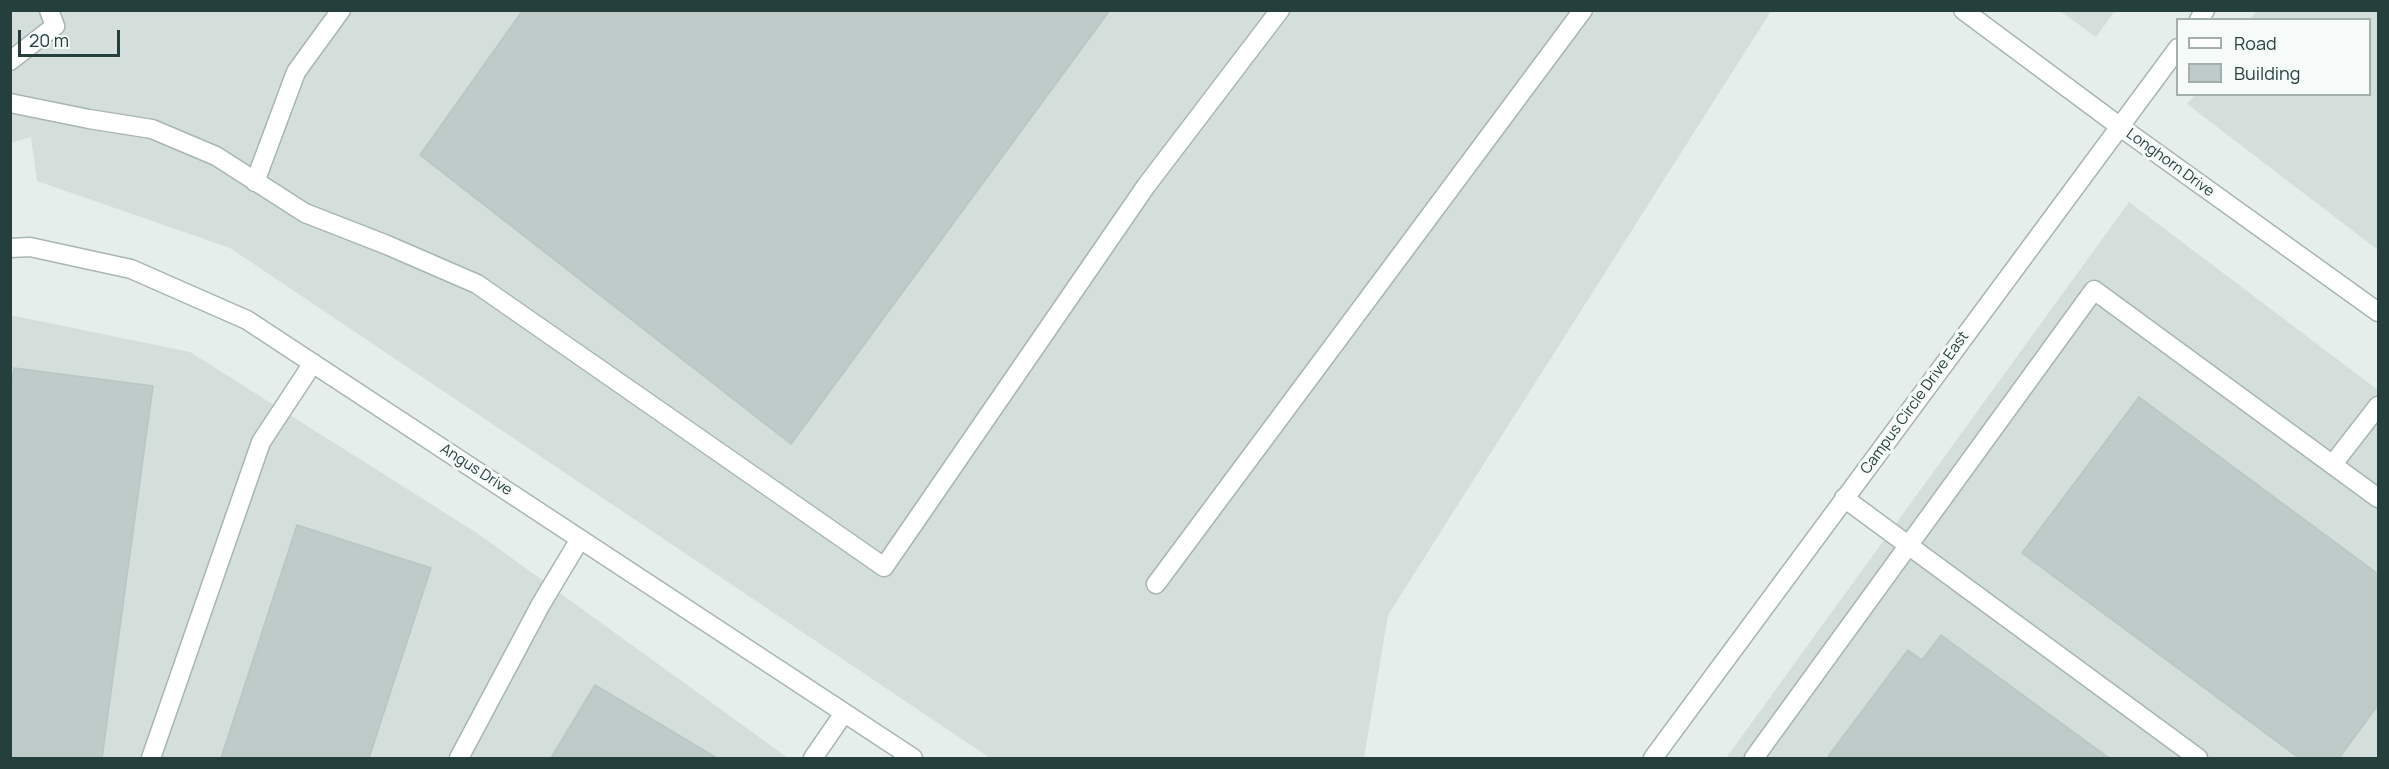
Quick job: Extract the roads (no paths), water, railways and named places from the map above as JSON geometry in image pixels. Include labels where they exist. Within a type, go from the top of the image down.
[{"type":"street","points":[[10,60],[55,26],[49,10]]},
{"type":"street","points":[[255,182],[296,72],[341,10]]},
{"type":"street","points":[[10,103],[152,129],[216,156],[305,213],[477,284],[884,567],[1146,186],[1280,10]]},
{"type":"street","points":[[1156,584],[1583,10]]},
{"type":"street","name":"Longhorn Drive","points":[[1963,10],[2119,126],[2379,312]]},
{"type":"street","name":"Campus Circle Drive East","points":[[1661,754],[1844,498],[2176,51]]},
{"type":"street","name":"Angus Drive","points":[[10,248],[30,247],[131,269],[247,320],[913,759]]},
{"type":"street","points":[[1754,759],[2094,290],[2379,498]]},
{"type":"street","points":[[151,759],[261,442],[313,363]]},
{"type":"street","points":[[2333,464],[2379,406]]},
{"type":"street","points":[[1844,498],[2198,759]]},
{"type":"street","points":[[459,759],[541,604],[580,539]]},
{"type":"street","points":[[813,759],[844,713]]}]
